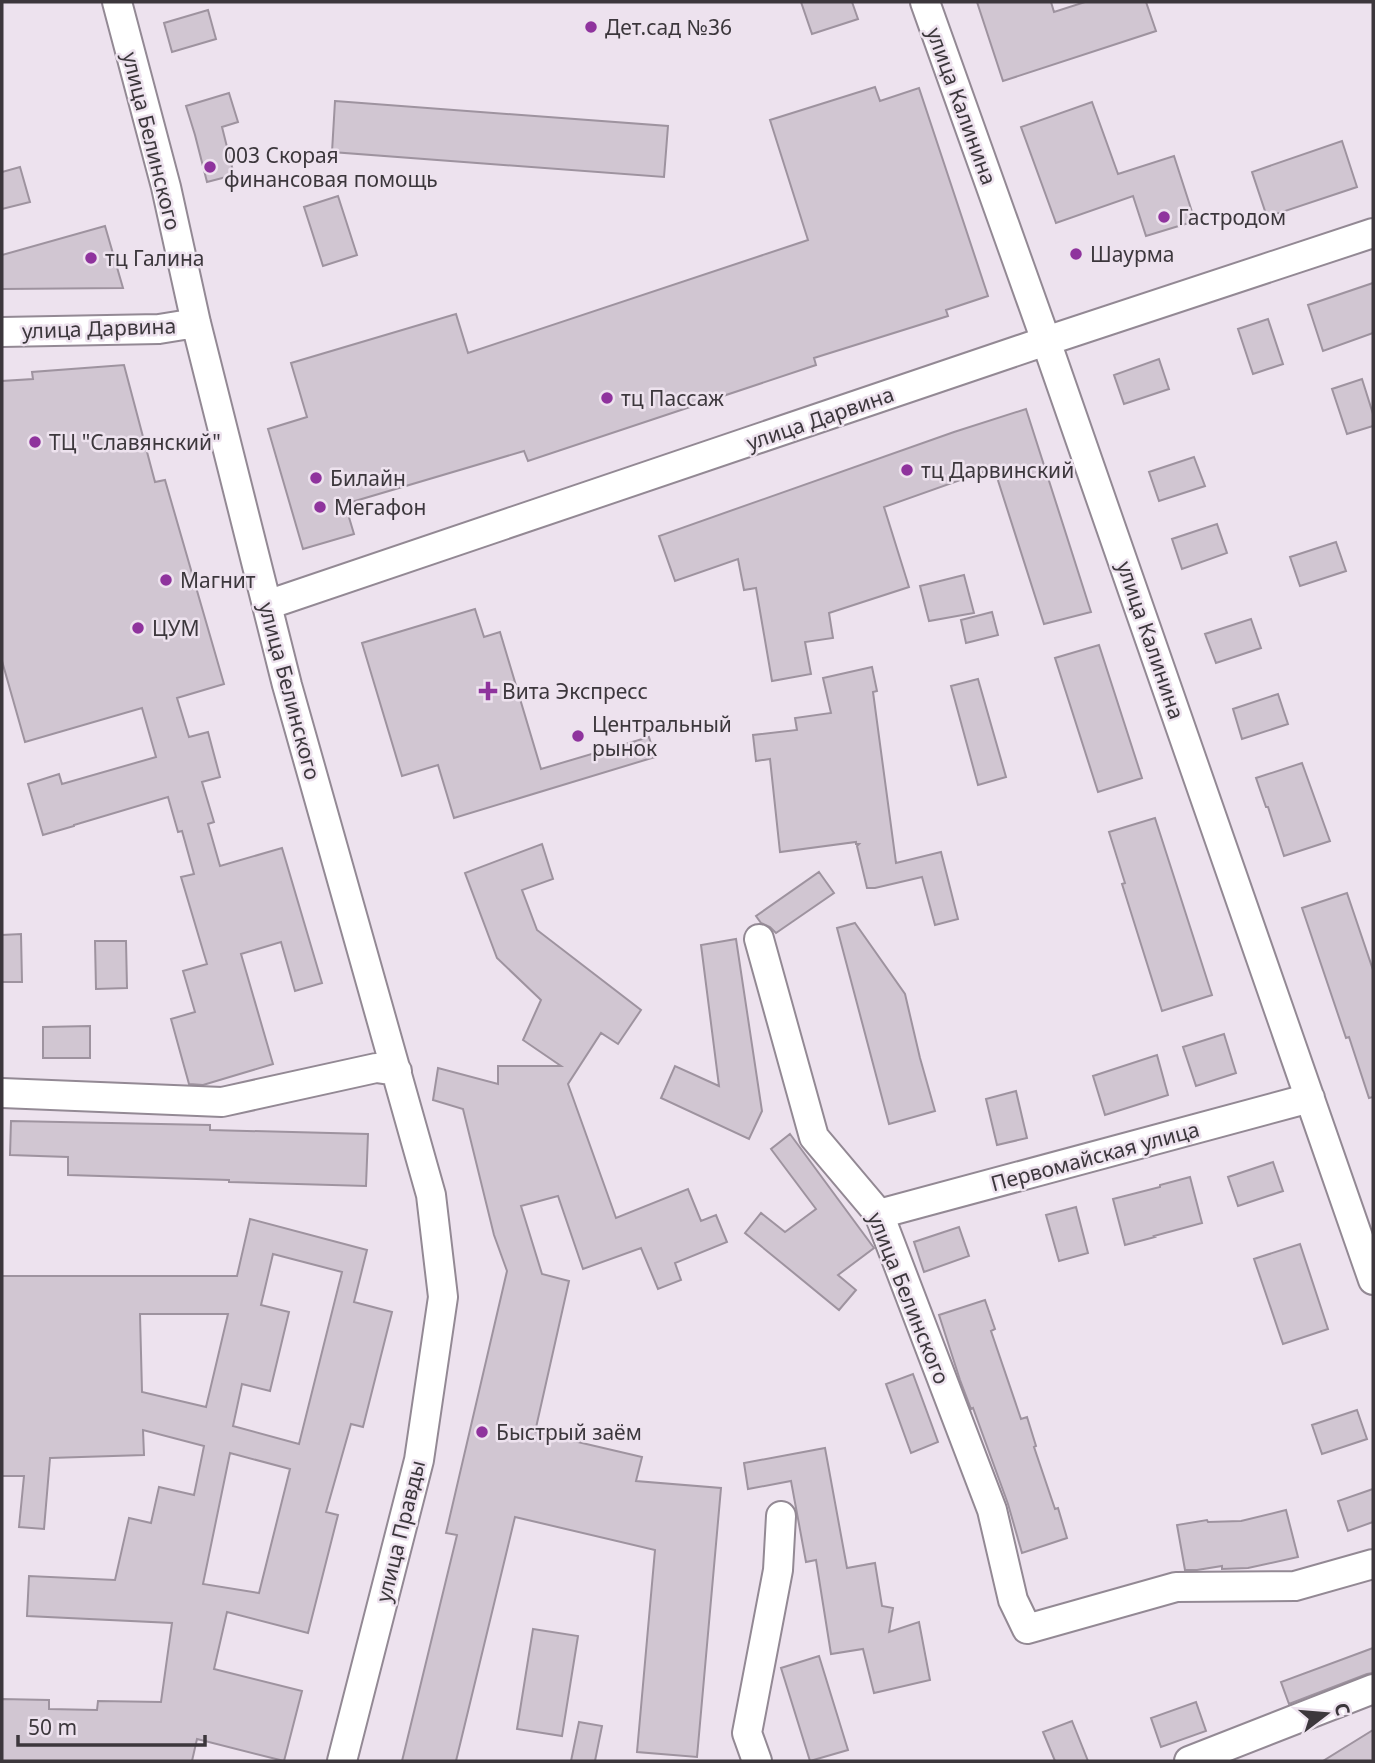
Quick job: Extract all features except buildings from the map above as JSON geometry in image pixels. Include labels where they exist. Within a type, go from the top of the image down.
[{"type":"street","name":"улица Белинского","points":[[117,2],[166,187],[196,323],[287,685],[431,1195],[443,1297]]},
{"type":"street","name":"улица Калинина","points":[[925,2],[1373,1280]]},
{"type":"street","name":"улица Дарвина","points":[[267,606],[1046,341],[1373,233]]},
{"type":"street","name":"улица Дарвина","points":[[2,332],[159,329],[196,323]]},
{"type":"street","name":"улица Белинского","points":[[759,939],[814,1138],[879,1214],[992,1510],[1013,1600],[1027,1629],[1176,1587],[1295,1586],[1373,1564]]},
{"type":"street","points":[[2,1093],[222,1102],[376,1068],[397,1071]]},
{"type":"street","name":"Первомайская улица","points":[[879,1214],[1310,1098]]},
{"type":"street","name":"улица Правды","points":[[342,1761],[419,1460],[443,1297]]},
{"type":"street","points":[[757,1761],[747,1733],[778,1570],[781,1516]]},
{"type":"street","points":[[1189,1761],[1373,1689]]},
{"type":"place","name":"Дет.сад №36","points":[[591,27]]},
{"type":"place","name":"003 Скорая финансовая помощь","points":[[210,167]]},
{"type":"place","name":"Гастродом","points":[[1164,217]]},
{"type":"place","name":"Шаурма","points":[[1076,254]]},
{"type":"place","name":"тц Галина","points":[[91,258]]},
{"type":"place","name":"тц Пассаж","points":[[607,398]]},
{"type":"place","name":"ТЦ \"Славянский\"","points":[[35,442]]},
{"type":"place","name":"тц Дарвинский","points":[[907,470]]},
{"type":"place","name":"Билайн","points":[[316,478]]},
{"type":"place","name":"Мегафон","points":[[320,507]]},
{"type":"place","name":"Магнит","points":[[166,580]]},
{"type":"place","name":"ЦУМ","points":[[138,628]]},
{"type":"place","name":"Вита Экспресс","points":[[488,691]]},
{"type":"place","name":"Центральный рынок","points":[[578,736]]},
{"type":"place","name":"Быстрый заём","points":[[482,1432]]}]
